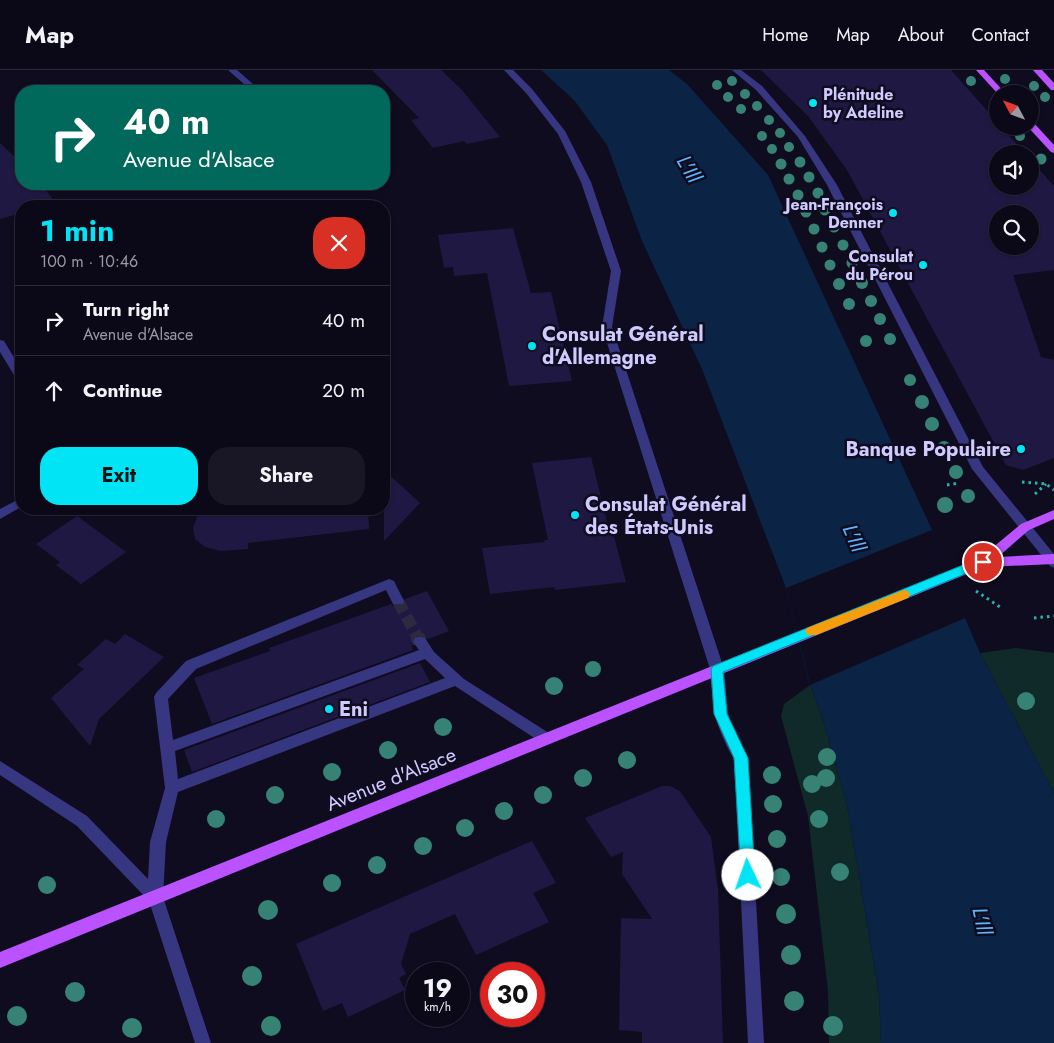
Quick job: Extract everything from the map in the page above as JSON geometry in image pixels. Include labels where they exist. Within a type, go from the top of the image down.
[{"type":"main road","points":[[980,70],[994,85]]},
{"type":"main road","points":[[1037,70],[1054,88]]},
{"type":"main road","points":[[1039,134],[1054,150]]},
{"type":"main road","points":[[983,562],[1025,527],[1054,514]]},
{"type":"main road","points":[[983,562],[1053,560]]},
{"type":"main road","name":"Avenue d'Alsace","points":[[0,960],[983,562]]},
{"type":"street","points":[[232,70],[250,85]]},
{"type":"street","points":[[508,70],[530,91],[562,133],[586,182],[616,272],[607,327],[717,669],[720,714],[741,758],[756,1043]]},
{"type":"street","points":[[736,70],[759,88],[801,136],[832,185],[978,469],[1053,560]]},
{"type":"street","points":[[0,343],[15,368]]},
{"type":"street","points":[[0,515],[15,506]]},
{"type":"street","points":[[203,1043],[155,898],[158,842],[172,788],[161,697],[191,665],[389,584],[398,601]]},
{"type":"street","points":[[168,748],[423,647],[456,680],[547,739]]},
{"type":"street","points":[[172,788],[456,680]]},
{"type":"street","points":[[0,767],[82,821],[155,898]]},
{"type":"path","points":[[1034,495],[1046,484],[1054,490]]},
{"type":"path","points":[[1034,618],[1054,616]]},
{"type":"green space","points":[[1016,648],[1054,653],[1054,793],[980,653]]},
{"type":"green space","points":[[810,685],[822,717],[847,805],[879,995],[881,1043],[829,1043],[828,991],[808,816],[781,716],[784,704]]},
{"type":"water","name":"L'Ill","points":[[541,70],[669,70],[687,84],[768,175],[932,530],[980,653],[1054,793],[1054,1043],[881,1043],[879,995],[847,805],[822,717],[808,679],[786,588],[702,369],[642,241],[607,145],[574,100]]},
{"type":"pier","points":[[932,530],[965,618],[810,685],[786,588]]},
{"type":"building","points":[[372,70],[441,70],[462,90],[500,137],[467,144],[464,141],[433,148],[411,120],[419,118],[390,88],[390,85],[387,85]]},
{"type":"building","points":[[761,70],[951,70],[989,113],[989,135],[1009,135],[1017,145],[989,145],[989,195],[1039,195],[1039,169],[1054,186],[1054,270],[1013,275],[1041,357],[1054,360],[1054,458],[1023,470],[1006,465],[847,170],[808,116]]},
{"type":"building","points":[[0,143],[15,157],[15,190],[46,190],[53,200],[15,200],[15,215],[0,219]]},
{"type":"building","points":[[513,228],[531,293],[551,292],[572,381],[509,386],[487,273],[454,276],[453,267],[444,268],[438,235]]},
{"type":"building","name":"Consulat Général des États-Unis","points":[[591,457],[610,534],[613,533],[626,582],[555,590],[554,587],[490,594],[482,548],[545,542],[544,540],[548,540],[532,463]]},
{"type":"building","points":[[390,476],[420,503],[384,541],[384,515],[390,515]]},
{"type":"building","points":[[198,515],[368,515],[369,529],[248,543],[248,549],[221,551],[205,547],[195,539],[193,528]]},
{"type":"building","points":[[77,516],[126,552],[81,584],[56,565],[60,562],[36,544]]},
{"type":"building","points":[[427,591],[449,631],[428,639],[425,636],[415,636],[411,641],[413,650],[212,724],[194,678],[270,651],[269,648],[391,604],[393,606],[404,606],[405,599]]},
{"type":"building","points":[[125,634],[164,657],[99,719],[90,746],[51,698],[84,669],[77,665],[106,639],[115,644]]},
{"type":"building","points":[[420,663],[430,682],[192,772],[184,750]]},
{"type":"building","points":[[662,786],[670,786],[680,791],[711,837],[718,889],[723,1043],[642,1043],[642,1032],[619,1030],[621,918],[652,919],[622,874],[623,852],[611,857],[585,818]]},
{"type":"building","points":[[532,841],[556,883],[533,893],[549,922],[476,955],[455,914],[410,934],[401,964],[405,975],[399,978],[405,990],[348,1017],[342,1003],[323,1011],[296,944]]},
{"type":"tunnel","points":[[398,601],[418,638]]},
{"type":"tunnel","points":[[418,638],[420,642]]},
{"type":"slow traffic","points":[[811,631],[904,595]]},
{"type":"place","name":"Plénitude by Adeline","points":[[813,103]]},
{"type":"place","name":"Jean-François Denner","points":[[893,213]]},
{"type":"place","name":"Consulat du Pérou","points":[[923,265]]},
{"type":"place","name":"Consulat Général d'Allemagne","points":[[532,346]]},
{"type":"place","name":"Banque Populaire","points":[[1021,449]]},
{"type":"place","name":"Consulat Général des États-Unis","points":[[575,515]]},
{"type":"place","name":"Eni","points":[[329,709]]},
{"type":"route","points":[[748,875],[741,758],[730,739],[720,714],[717,669],[983,562]]}]
